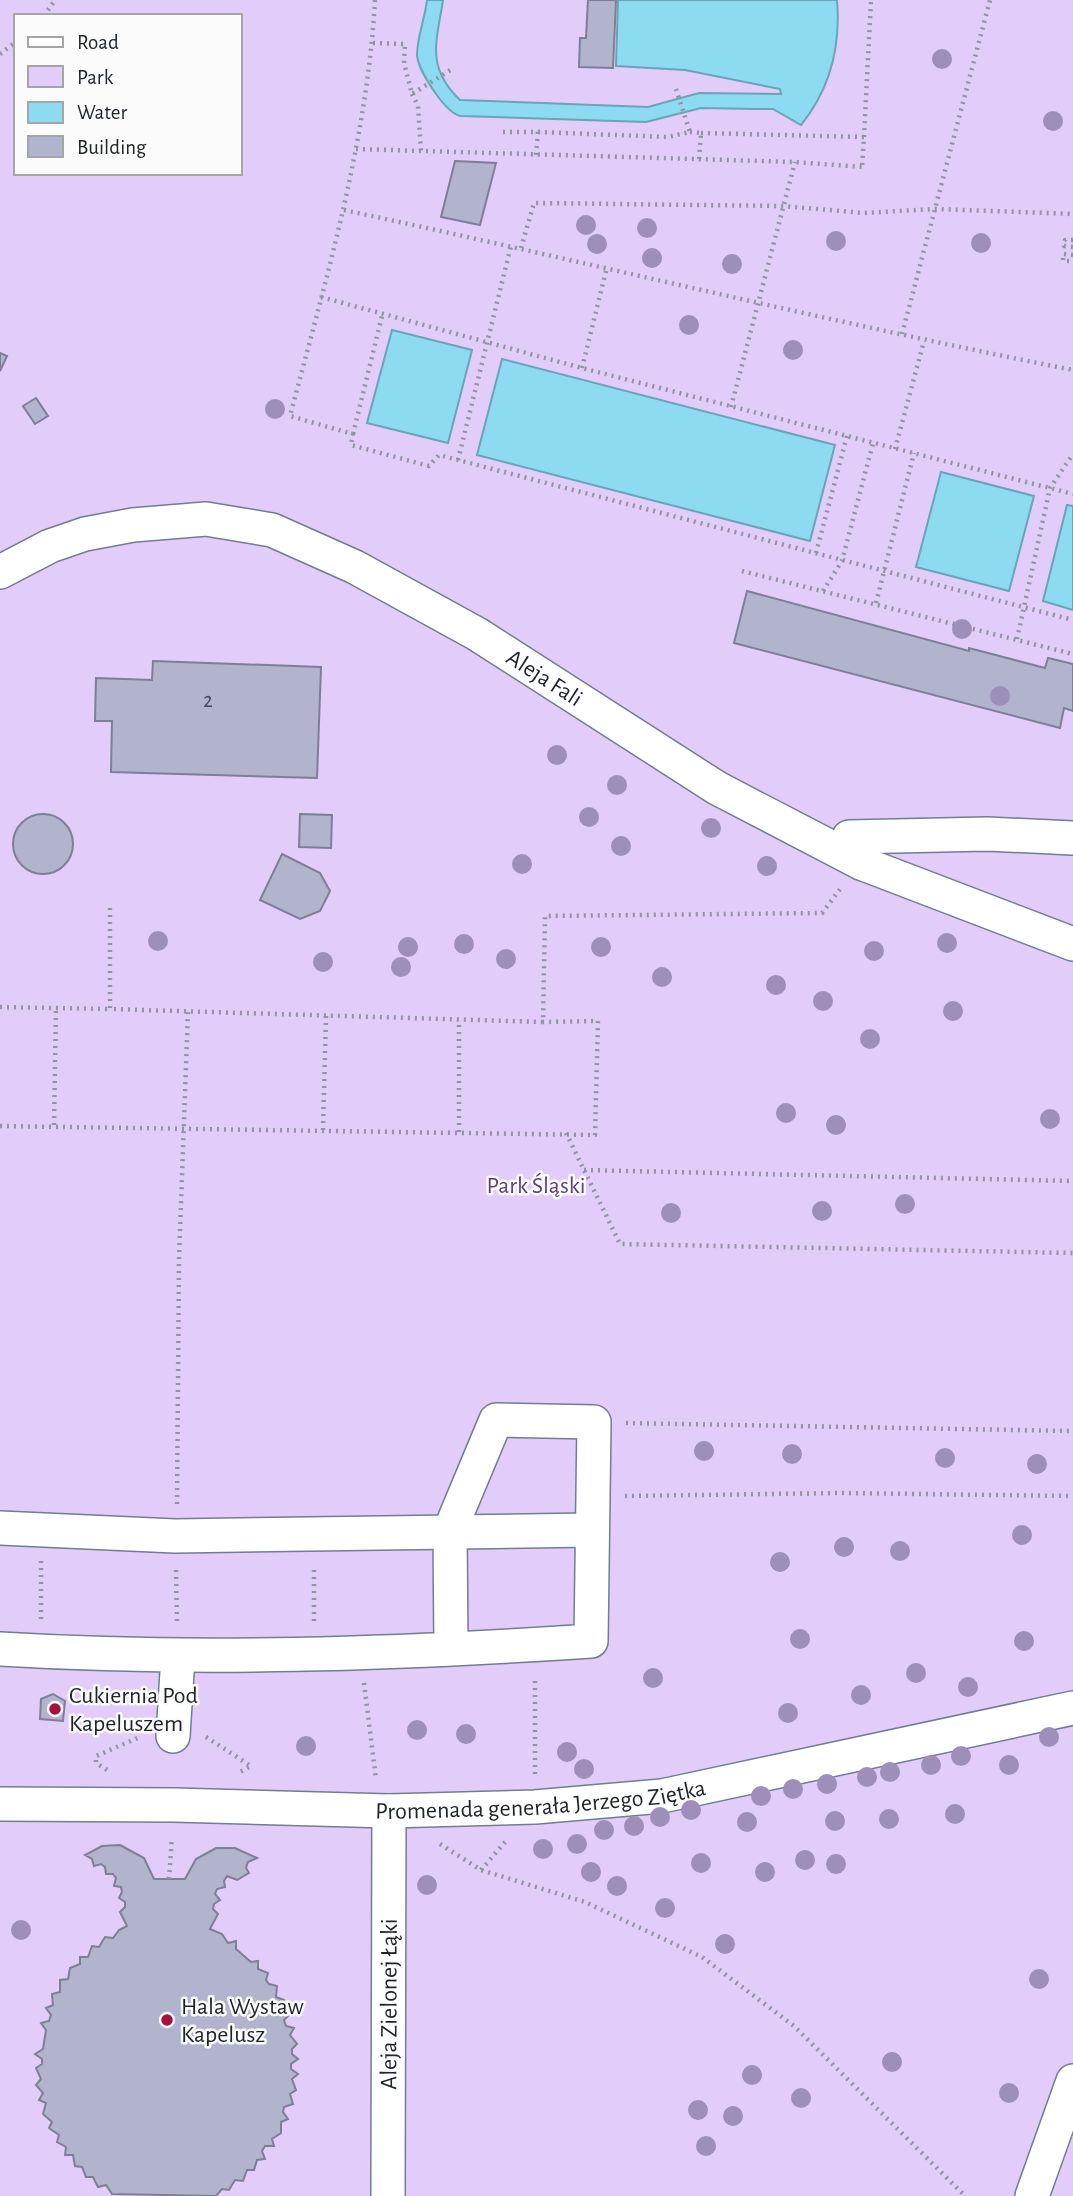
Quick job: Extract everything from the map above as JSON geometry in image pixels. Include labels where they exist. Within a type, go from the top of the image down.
[{"type":"street","name":"Aleja Fali","points":[[0,572],[50,547],[85,534],[133,524],[206,519],[272,530],[355,567],[477,634],[717,788],[861,863],[1073,944]]},
{"type":"street","points":[[861,863],[849,837],[987,834],[1073,838]]},
{"type":"street","points":[[0,1649],[178,1656],[313,1653],[536,1645],[591,1641],[594,1422],[496,1420],[450,1530],[451,1648]]},
{"type":"street","points":[[0,1528],[176,1520],[315,1532],[592,1530]]},
{"type":"street","points":[[173,1730],[178,1656]]},
{"type":"street","name":"Promenada generała Jerzego Ziętka","points":[[0,1804],[384,1811],[535,1807],[662,1797],[1073,1708]]},
{"type":"street","name":"Aleja Zielonej Łąki","points":[[384,1811],[388,2196]]},
{"type":"street","points":[[1032,2196],[1073,2081]]},
{"type":"path","points":[[354,434],[290,416],[344,210],[373,43],[375,0]]},
{"type":"path","points":[[356,149],[795,162],[863,167],[871,0]]},
{"type":"path","points":[[902,334],[990,0]]},
{"type":"path","points":[[373,43],[405,44],[404,64],[418,106],[421,151]]},
{"type":"path","points":[[412,94],[452,69]]},
{"type":"path","points":[[676,89],[690,132]]},
{"type":"path","points":[[503,132],[668,137],[690,132],[864,137]]},
{"type":"path","points":[[536,155],[538,132]]},
{"type":"path","points":[[699,160],[701,133]]},
{"type":"path","points":[[730,407],[795,162]]},
{"type":"path","points":[[521,248],[534,203],[782,206],[864,213],[935,209],[1073,214]]},
{"type":"path","points":[[344,210],[758,301],[924,341],[1073,370]]},
{"type":"path","points":[[1073,240],[1065,240],[1064,246],[1073,247]]},
{"type":"path","points":[[458,460],[511,246]]},
{"type":"path","points":[[1073,255],[1063,254],[1063,261],[1073,261]]},
{"type":"path","points":[[582,368],[607,267]]},
{"type":"path","points":[[321,297],[730,407],[1073,494]]},
{"type":"path","points":[[383,312],[351,445],[429,466],[439,455],[1073,620]]},
{"type":"path","points":[[895,449],[924,341]]},
{"type":"path","points":[[816,554],[848,436]]},
{"type":"path","points":[[823,591],[842,561],[873,443]]},
{"type":"path","points":[[876,603],[914,453]]},
{"type":"path","points":[[1017,639],[1050,488],[1073,454]]},
{"type":"path","points":[[742,571],[1073,654]]},
{"type":"path","points":[[544,1022],[545,916],[822,913],[861,863]]},
{"type":"path","points":[[110,908],[110,1009]]},
{"type":"path","points":[[0,1007],[544,1022],[598,1021],[595,1135],[184,1126],[0,1126]]},
{"type":"path","points":[[54,1125],[56,1008]]},
{"type":"path","points":[[178,1656],[176,1520],[181,1390],[179,1259],[188,1012]]},
{"type":"path","points":[[323,1130],[326,1016]]},
{"type":"path","points":[[459,1020],[459,1132]]},
{"type":"path","points":[[566,1133],[620,1244],[1073,1253]]},
{"type":"path","points":[[584,1170],[1073,1181]]},
{"type":"path","points":[[594,1422],[1073,1431]]},
{"type":"path","points":[[592,1496],[841,1493],[1073,1496]]},
{"type":"path","points":[[41,1528],[41,1652]]},
{"type":"path","points":[[313,1653],[315,1532]]},
{"type":"path","points":[[481,1870],[535,1807],[536,1645]]},
{"type":"path","points":[[360,1651],[384,1811]]},
{"type":"path","points":[[169,1879],[165,1805],[96,1763],[96,1756],[173,1730],[208,1738],[251,1766],[228,1778]]},
{"type":"path","points":[[435,1841],[481,1870],[585,1902],[702,1956],[794,2026],[965,2196]]},
{"type":"green space","name":"Park Śląski","points":[[0,0],[1073,0],[1073,2196],[0,2196]]},
{"type":"water","points":[[427,0],[443,0],[436,53],[442,76],[460,100],[648,107],[699,93],[781,94],[780,89],[685,70],[616,66],[618,0],[837,0],[837,34],[826,82],[801,125],[773,109],[701,108],[646,122],[461,116],[441,100],[427,81],[419,62],[417,48]]},
{"type":"water","points":[[392,330],[472,350],[448,443],[367,423]]},
{"type":"water","points":[[502,359],[835,445],[810,541],[477,455]]},
{"type":"water","points":[[941,472],[1034,496],[1009,591],[916,567]]},
{"type":"water","points":[[1067,505],[1073,506],[1073,610],[1043,601]]},
{"type":"building","points":[[588,0],[616,0],[613,68],[579,67],[580,38],[586,38]]},
{"type":"building","points":[[455,161],[496,163],[480,225],[441,217]]},
{"type":"building","points":[[0,353],[7,356],[0,371]]},
{"type":"building","points":[[36,398],[48,416],[35,424],[23,406]]},
{"type":"building","points":[[747,591],[969,651],[969,648],[1045,668],[1048,658],[1073,664],[1073,711],[1064,708],[1060,728],[734,643]]},
{"type":"building","points":[[153,661],[321,667],[317,778],[111,772],[112,721],[95,721],[96,678],[152,680]]},
{"type":"building","points":[[43,814],[60,819],[68,827],[73,844],[68,861],[60,869],[43,874],[26,869],[18,861],[13,844],[18,827],[26,819]]},
{"type":"building","points":[[300,814],[332,815],[331,848],[299,847]]},
{"type":"building","points":[[282,854],[320,873],[330,891],[320,911],[300,919],[260,900]]},
{"type":"building","points":[[53,1694],[65,1701],[63,1721],[40,1719],[41,1699]]},
{"type":"building","name":"Hala Wystaw Kapelusz","points":[[120,1845],[144,1858],[154,1879],[185,1879],[196,1859],[216,1848],[235,1848],[257,1858],[248,1862],[246,1868],[249,1873],[237,1880],[227,1876],[225,1887],[217,1889],[215,1894],[220,1900],[214,1904],[213,1909],[218,1914],[210,1929],[222,1934],[228,1943],[236,1941],[236,1949],[251,1962],[258,1961],[258,1969],[268,1973],[266,1980],[269,1984],[277,1986],[276,1997],[284,2000],[282,2011],[290,2014],[284,2020],[286,2026],[294,2028],[290,2035],[297,2044],[292,2049],[292,2054],[298,2059],[291,2064],[291,2069],[298,2074],[292,2079],[296,2090],[290,2094],[293,2104],[284,2107],[283,2112],[288,2119],[281,2122],[281,2133],[272,2139],[274,2146],[265,2146],[262,2151],[265,2159],[257,2160],[254,2170],[247,2170],[243,2181],[235,2180],[229,2190],[222,2189],[216,2196],[112,2194],[106,2185],[98,2187],[93,2177],[86,2177],[82,2167],[75,2166],[73,2155],[65,2155],[66,2147],[57,2142],[59,2135],[49,2128],[52,2122],[43,2114],[46,2103],[39,2100],[43,2093],[36,2085],[41,2079],[36,2068],[42,2064],[42,2059],[35,2054],[43,2049],[46,2030],[41,2023],[49,2021],[51,2015],[46,2008],[53,2005],[52,1994],[60,1992],[60,1980],[68,1979],[70,1968],[80,1964],[80,1957],[88,1957],[92,1946],[99,1947],[105,1937],[113,1938],[119,1930],[127,1926],[120,1912],[125,1907],[125,1902],[119,1898],[121,1887],[114,1886],[116,1878],[113,1874],[106,1874],[105,1867],[101,1864],[94,1866],[92,1859],[85,1855],[102,1846]]},
{"type":"place","name":"Cukiernia Pod Kapeluszem","points":[[55,1709]]},
{"type":"place","name":"Hala Wystaw Kapelusz","points":[[167,2020]]}]
